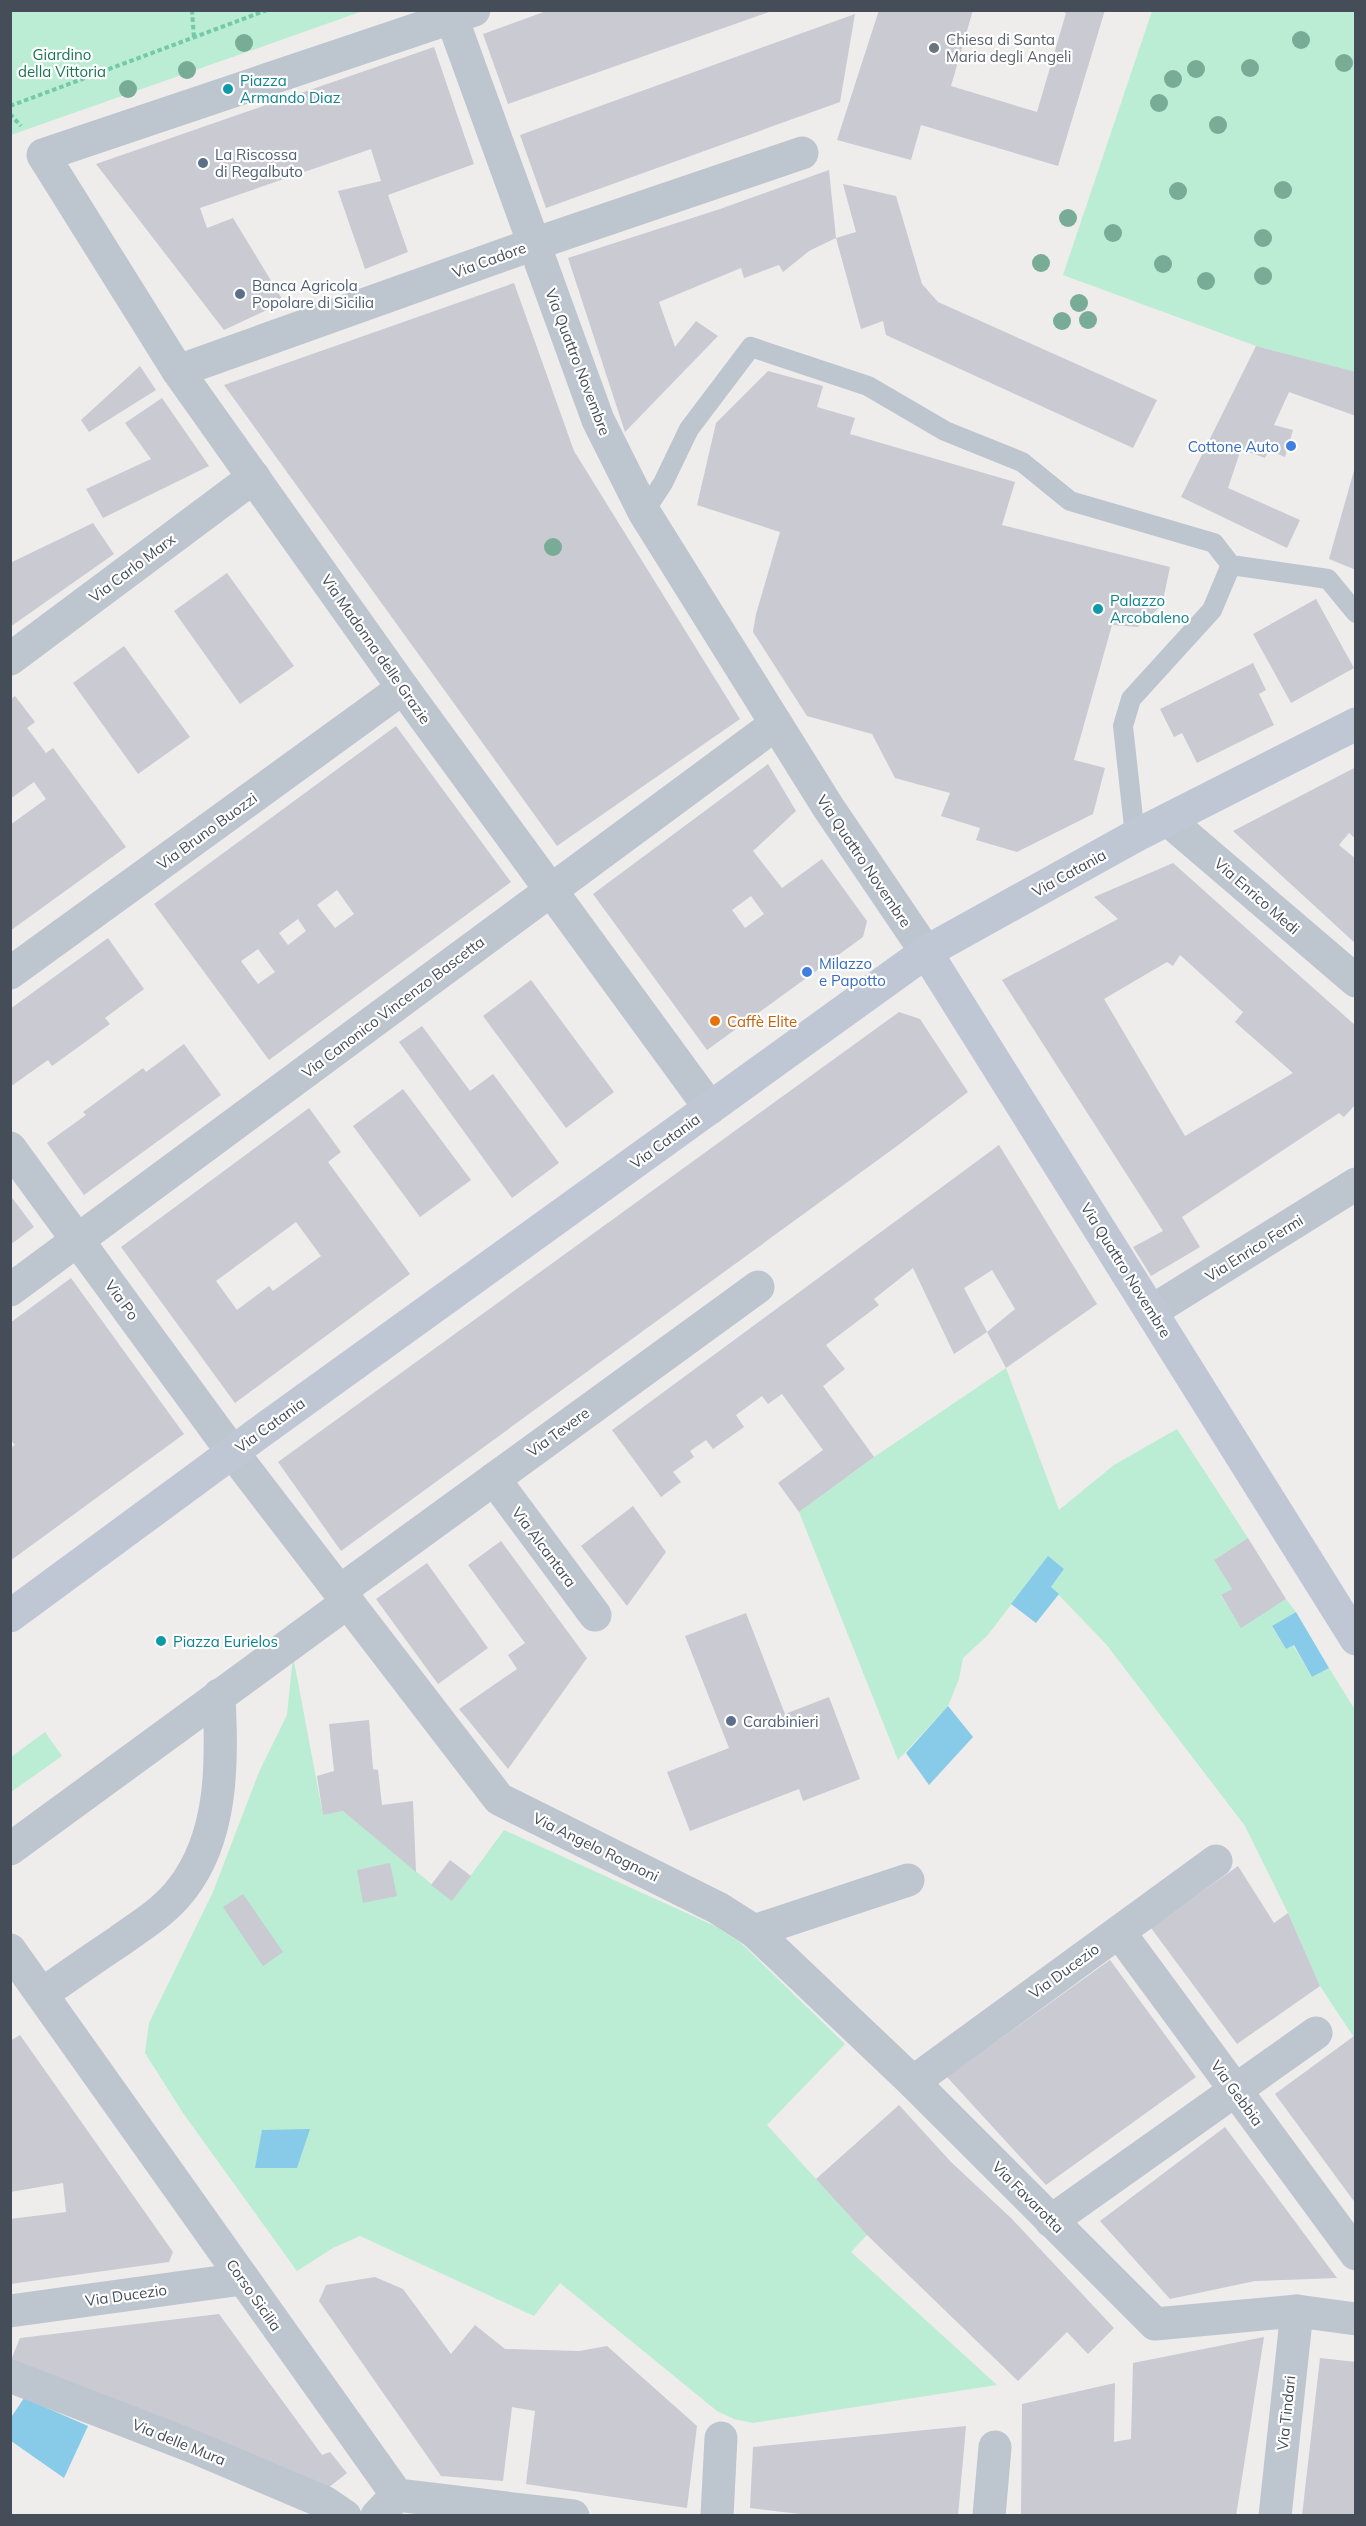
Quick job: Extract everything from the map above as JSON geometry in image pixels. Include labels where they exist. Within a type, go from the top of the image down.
[{"type":"street","name":"Via Madonna delle Grazie","points":[[459,20],[43,155],[178,371],[403,688],[710,1108]]},
{"type":"street","name":"Via Quattro Novembre","points":[[459,20],[534,244],[598,420],[644,512],[828,807],[926,952],[1356,1639]]},
{"type":"street","name":"Via Cadore","points":[[178,371],[534,244],[802,153]]},
{"type":"street","name":"Via Carlo Marx","points":[[10,659],[254,477]]},
{"type":"street","name":"Via Bruno Buozzi","points":[[10,973],[403,688]]},
{"type":"street","name":"Via Canonico Vincenzo Bascetta","points":[[10,1290],[776,724]]},
{"type":"street","name":"Via Catania","points":[[10,1616],[926,952],[1135,836],[1356,724]]},
{"type":"street","name":"Via Enrico Medi","points":[[1168,820],[1351,977]]},
{"type":"street","name":"Via Po","points":[[10,1148],[232,1453],[351,1596]]},
{"type":"street","name":"Via Enrico Fermi","points":[[1152,1311],[1356,1184]]},
{"type":"street","name":"Via Tevere","points":[[10,1849],[351,1596],[494,1479],[758,1287]]},
{"type":"street","name":"Via Alcantara","points":[[494,1479],[595,1615]]},
{"type":"street","name":"Via Angelo Rognoni","points":[[351,1596],[499,1799],[717,1908],[754,1931]]},
{"type":"street","points":[[29,1992],[157,1915],[182,1889],[203,1851],[216,1810],[220,1764],[219,1695]]},
{"type":"street","name":"Via Ducezio","points":[[913,2082],[1216,1861]]},
{"type":"street","points":[[754,1931],[908,1880]]},
{"type":"street","name":"Via Favarotta","points":[[754,1931],[913,2082],[1155,2324],[1297,2311],[1356,2319]]},
{"type":"street","name":"Via Gebbia","points":[[1119,1932],[1356,2254]]},
{"type":"street","name":"Corso Sicilia","points":[[10,1950],[29,1992],[242,2279],[387,2505],[573,2516]]},
{"type":"street","points":[[1051,2221],[1316,2033]]},
{"type":"street","name":"Via Ducezio","points":[[10,2311],[242,2279]]},
{"type":"street","name":"Via Tindari","points":[[1275,2516],[1297,2311]]},
{"type":"street","name":"Via delle Mura","points":[[10,2376],[194,2447],[326,2503],[345,2516]]},
{"type":"street","points":[[717,2516],[721,2438]]},
{"type":"street","points":[[989,2516],[996,2447]]},
{"type":"lane","points":[[644,512],[663,483],[689,429],[751,347],[868,386],[945,431],[1022,462],[1070,501],[1214,543],[1231,565],[1328,579],[1356,613]]},
{"type":"lane","points":[[1135,836],[1123,726],[1131,699],[1212,610],[1231,565]]},
{"type":"path","points":[[192,10],[194,38]]},
{"type":"path","points":[[10,106],[267,10]]},
{"type":"green space","name":"Giardino della Vittoria","points":[[11,10],[363,10],[363,11],[11,135]]},
{"type":"green space","points":[[1152,11],[1355,11],[1355,372],[1256,346],[1063,275]]},
{"type":"green space","points":[[1006,1368],[1059,1510],[1114,1465],[1177,1429],[1248,1538],[1214,1560],[1232,1589],[1221,1596],[1241,1627],[1286,1599],[1296,1612],[1272,1627],[1286,1649],[1293,1645],[1312,1677],[1329,1668],[1355,1710],[1355,2039],[1320,1986],[1288,1913],[1245,1826],[1106,1644],[1051,1587],[1064,1569],[1048,1557],[987,1636],[963,1658],[959,1679],[948,1706],[898,1760],[799,1512],[874,1457]]},
{"type":"green space","points":[[293,1656],[323,1815],[343,1811],[452,1901],[504,1830],[717,1927],[741,1943],[845,2044],[767,2125],[867,2235],[851,2252],[997,2385],[753,2423],[734,2419],[717,2411],[560,2283],[534,2316],[360,2236],[333,2248],[297,2271],[183,2113],[145,2053],[149,2023],[213,1892],[259,1772],[287,1715]]},
{"type":"green space","points":[[45,1732],[62,1756],[11,1792],[11,1757]]},
{"type":"water","points":[[1048,1556],[1064,1569],[1051,1587],[1059,1594],[1036,1623],[1011,1604]]},
{"type":"water","points":[[1296,1612],[1329,1668],[1312,1677],[1294,1645],[1286,1649],[1272,1626]]},
{"type":"water","points":[[948,1706],[973,1737],[929,1785],[906,1753]]},
{"type":"water","points":[[310,2129],[297,2168],[255,2168],[262,2130]]},
{"type":"water","points":[[24,2398],[88,2426],[64,2478],[11,2441],[10,2419]]},
{"type":"building","points":[[549,10],[772,11],[508,104],[483,34]]},
{"type":"building","points":[[879,10],[973,10],[951,86],[1037,112],[1066,13],[1059,10],[1105,10],[1058,166],[921,125],[911,160],[837,140]]},
{"type":"building","points":[[855,14],[840,102],[546,208],[520,135]]},
{"type":"building","points":[[434,47],[474,164],[388,195],[408,252],[365,269],[338,191],[381,181],[371,149],[200,208],[207,228],[233,218],[284,302],[224,330],[96,164]]},
{"type":"building","points":[[829,170],[836,238],[809,251],[783,272],[779,265],[744,278],[741,268],[659,302],[675,347],[696,321],[718,336],[625,432],[568,258],[720,209]]},
{"type":"building","points":[[843,184],[896,196],[922,284],[938,302],[1157,400],[1133,448],[886,335],[883,321],[861,329],[836,238],[856,232]]},
{"type":"building","points":[[514,283],[574,451],[740,719],[557,846],[224,385]]},
{"type":"building","points":[[1256,346],[1356,372],[1356,416],[1289,392],[1274,425],[1293,430],[1285,457],[1269,450],[1265,458],[1241,449],[1228,488],[1300,520],[1287,548],[1181,497]]},
{"type":"building","points":[[140,366],[156,390],[89,432],[81,420]]},
{"type":"building","name":"Palazzo Arcobaleno","points":[[768,371],[823,386],[817,407],[855,418],[850,434],[1015,482],[1002,525],[1170,567],[1162,605],[1138,627],[1112,625],[1074,760],[1105,768],[1093,814],[1017,852],[976,840],[980,828],[941,816],[950,793],[895,778],[872,734],[807,716],[753,632],[780,532],[697,505],[716,423]]},
{"type":"building","points":[[162,398],[209,466],[103,518],[86,489],[151,459],[125,423]]},
{"type":"building","points":[[1356,467],[1356,570],[1329,559]]},
{"type":"building","points":[[93,523],[114,554],[10,627],[10,563]]},
{"type":"building","points":[[227,573],[294,666],[240,704],[174,611]]},
{"type":"building","points":[[1316,599],[1354,668],[1291,703],[1253,634]]},
{"type":"building","points":[[124,646],[190,737],[138,774],[73,683]]},
{"type":"building","points":[[1253,663],[1266,690],[1259,694],[1274,725],[1197,763],[1182,733],[1174,737],[1160,709]]},
{"type":"building","points":[[15,696],[35,722],[27,728],[46,753],[53,748],[126,847],[10,931],[10,825],[46,799],[34,782],[10,799],[10,700]]},
{"type":"building","points":[[396,726],[511,882],[269,1060],[154,904]],"holes":[[[337,890],[354,914],[335,928],[317,905]],[[298,919],[306,931],[288,945],[279,933]],[[258,949],[275,972],[258,984],[241,961]]]},
{"type":"building","points":[[768,764],[796,811],[753,851],[782,888],[822,859],[867,921],[863,937],[707,1050],[593,894]],"holes":[[[751,896],[764,914],[745,928],[732,910]]]},
{"type":"building","points":[[1356,767],[1356,839],[1349,833],[1339,845],[1356,859],[1356,944],[1233,831]]},
{"type":"building","points":[[1173,863],[1356,1026],[1356,1104],[1344,1117],[1339,1113],[1182,1217],[1200,1247],[1151,1276],[1133,1247],[1163,1231],[1002,980],[1118,919],[1094,897]],"holes":[[[1180,955],[1243,1012],[1235,1022],[1293,1073],[1185,1136],[1104,999],[1167,962],[1173,966]]]},
{"type":"building","points":[[108,938],[144,989],[105,1018],[110,1024],[52,1066],[48,1060],[10,1087],[10,1009]]},
{"type":"building","points":[[531,980],[614,1092],[566,1128],[483,1016]]},
{"type":"building","points":[[899,1012],[920,1019],[968,1092],[341,1551],[278,1462]]},
{"type":"building","points":[[422,1026],[470,1091],[493,1074],[559,1163],[512,1198],[399,1042]]},
{"type":"building","points":[[184,1044],[221,1095],[84,1195],[47,1143],[86,1115],[83,1112],[143,1068],[146,1072]]},
{"type":"building","points":[[403,1089],[471,1180],[420,1217],[353,1126]]},
{"type":"building","points":[[309,1108],[341,1152],[328,1162],[410,1274],[235,1403],[121,1247]],"holes":[[[296,1222],[321,1256],[273,1291],[269,1286],[237,1310],[216,1281]]]},
{"type":"building","points":[[999,1145],[1097,1304],[1006,1368],[987,1332],[954,1354],[913,1268],[874,1299],[879,1305],[826,1345],[845,1369],[823,1386],[874,1457],[799,1512],[778,1483],[823,1450],[782,1394],[768,1404],[762,1396],[736,1415],[744,1427],[713,1449],[706,1440],[690,1451],[694,1457],[673,1472],[681,1482],[661,1497],[612,1430]],"holes":[[[992,1270],[1015,1309],[987,1332],[964,1288]]]},
{"type":"building","points":[[10,1195],[34,1227],[10,1245]]},
{"type":"building","points":[[71,1278],[184,1434],[10,1561],[10,1448],[15,1445],[10,1439],[10,1323]]},
{"type":"building","points":[[633,1506],[666,1552],[627,1606],[581,1546]]},
{"type":"building","points":[[1248,1538],[1286,1599],[1241,1628],[1221,1595],[1232,1589],[1214,1560]]},
{"type":"building","points":[[501,1541],[587,1658],[508,1769],[459,1709],[517,1669],[508,1655],[525,1643],[468,1565]]},
{"type":"building","points":[[427,1563],[488,1648],[438,1684],[376,1599]]},
{"type":"building","points":[[746,1613],[785,1714],[829,1697],[860,1779],[803,1801],[799,1789],[690,1831],[667,1772],[729,1748],[685,1636]]},
{"type":"building","points":[[369,1720],[373,1769],[378,1770],[382,1805],[413,1801],[416,1872],[343,1811],[323,1815],[317,1776],[334,1771],[329,1724]]},
{"type":"building","points":[[450,1860],[471,1876],[452,1901],[431,1885]]},
{"type":"building","points":[[390,1863],[397,1896],[363,1903],[357,1870]]},
{"type":"building","points":[[1238,1866],[1274,1923],[1288,1913],[1320,1986],[1237,2044],[1151,1928]]},
{"type":"building","points":[[243,1894],[283,1952],[263,1966],[223,1907]]},
{"type":"building","points":[[1110,1960],[1196,2077],[1046,2185],[947,2077]]},
{"type":"building","points":[[20,2035],[173,2252],[169,2262],[10,2284],[10,2219],[66,2212],[63,2183],[10,2192],[10,2041]]},
{"type":"building","points":[[1354,2036],[1356,2039],[1356,2204],[1275,2094]]},
{"type":"building","points":[[899,2105],[951,2162],[1011,2218],[1114,2328],[1088,2354],[1067,2332],[1018,2381],[867,2235],[816,2179]]},
{"type":"building","points":[[1225,2127],[1337,2278],[1255,2281],[1170,2299],[1100,2221]]},
{"type":"building","points":[[375,2277],[403,2289],[451,2354],[475,2325],[505,2349],[579,2351],[607,2346],[697,2426],[687,2508],[526,2484],[535,2411],[512,2407],[503,2481],[441,2476],[319,2301],[326,2285]]},
{"type":"building","points":[[219,2314],[322,2455],[330,2452],[347,2473],[328,2488],[198,2432],[11,2360],[20,2338]]},
{"type":"building","points":[[1264,2337],[1236,2516],[1021,2516],[1022,2404],[1115,2383],[1114,2442],[1131,2439],[1133,2363]]},
{"type":"building","points":[[1320,2358],[1356,2362],[1356,2516],[1302,2516]]},
{"type":"building","points":[[966,2426],[958,2516],[817,2516],[750,2508],[753,2447]]},
{"type":"place","name":"Chiesa di Santa Maria degli Angeli","points":[[934,48]]},
{"type":"place","name":"Piazza Armando Diaz","points":[[228,89]]},
{"type":"place","name":"La Riscossa di Regalbuto","points":[[203,163]]},
{"type":"place","name":"Banca Agricola Popolare di Sicilia","points":[[240,294]]},
{"type":"place","name":"Cottone Auto","points":[[1291,446]]},
{"type":"place","name":"Palazzo Arcobaleno","points":[[1098,609]]},
{"type":"place","name":"Milazzo e Papotto","points":[[807,972]]},
{"type":"place","name":"Caffè Elite","points":[[715,1021]]},
{"type":"place","name":"Piazza Eurielos","points":[[161,1641]]},
{"type":"place","name":"Carabinieri","points":[[731,1721]]}]
